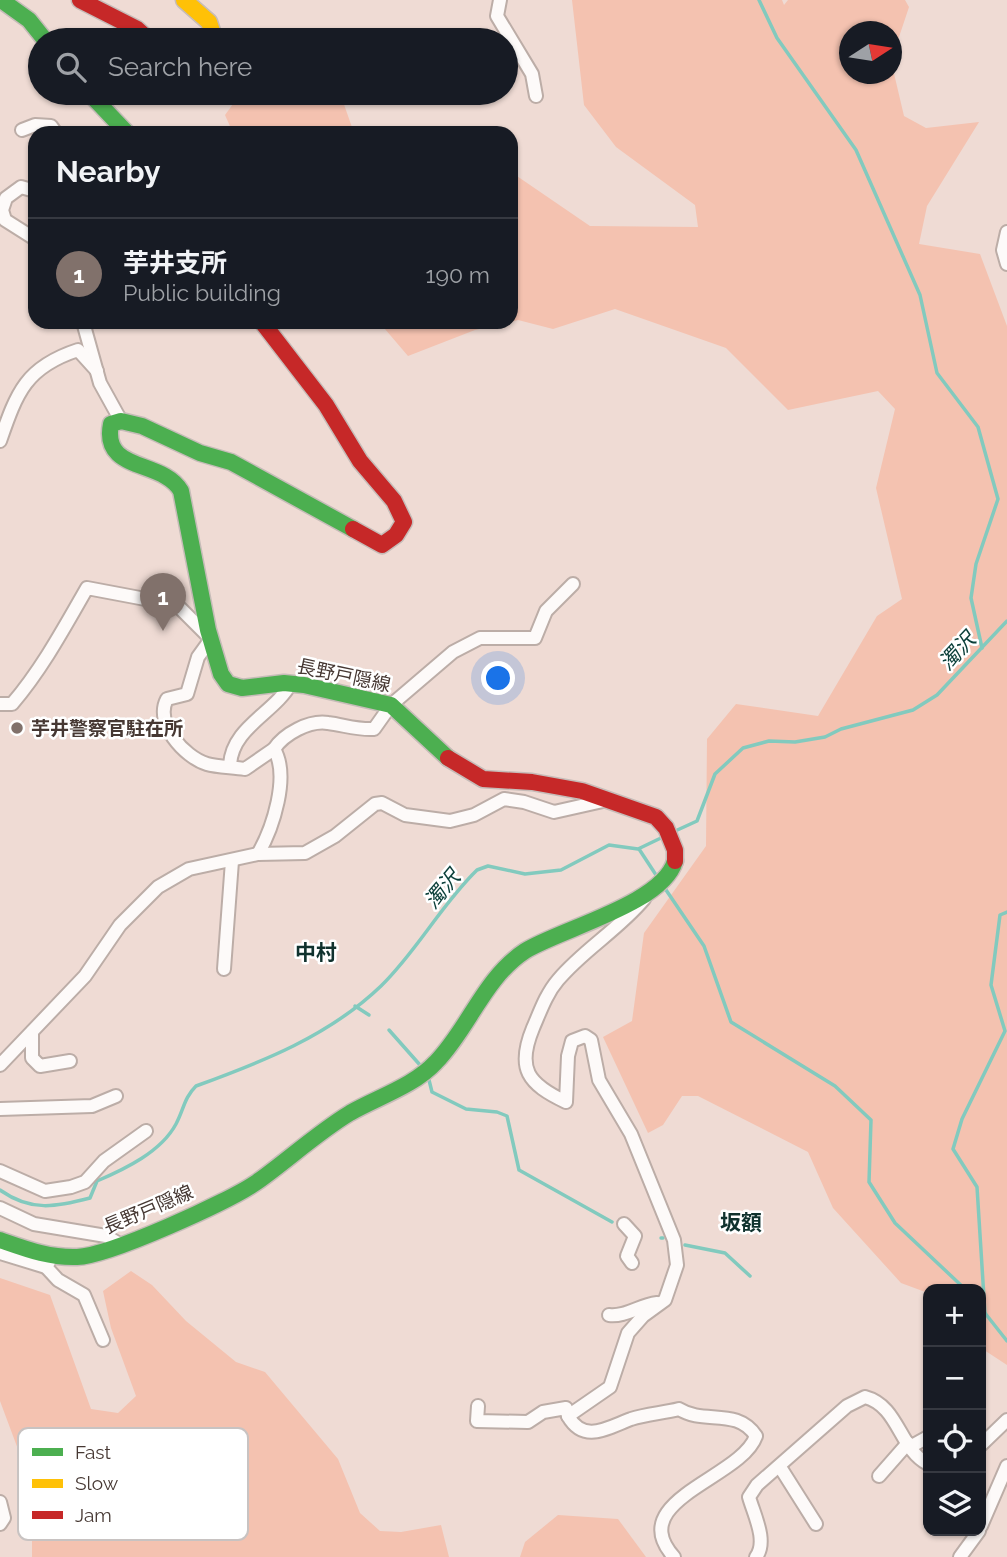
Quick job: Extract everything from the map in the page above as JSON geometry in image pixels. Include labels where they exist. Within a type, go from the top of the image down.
[{"type":"main road","points":[[1,0],[29,20],[35,28]]},
{"type":"main road","points":[[80,0],[135,28]]},
{"type":"main road","points":[[184,0],[209,22],[211,28]]},
{"type":"main road","points":[[100,105],[120,126]]},
{"type":"main road","points":[[121,421],[142,426],[200,453],[231,462],[382,545],[397,535],[404,522],[394,501],[360,461],[326,405],[267,329]]},
{"type":"main road","name":"長野戸隠線","points":[[0,1240],[49,1262],[79,1257],[121,1245],[254,1184],[358,1108],[415,1078],[436,1062],[494,979],[525,951],[608,916],[668,877],[675,863],[674,850],[666,828],[656,817],[603,801],[582,791],[532,782],[483,779],[464,771],[441,754],[401,711],[391,705],[290,683],[234,687],[226,684],[217,670],[195,547],[179,487],[170,478],[120,456],[109,446],[107,435],[111,425],[121,421]]},
{"type":"street","points":[[500,0],[496,16],[503,28]]},
{"type":"street","points":[[518,51],[532,74],[536,96]]},
{"type":"street","points":[[22,130],[28,129]]},
{"type":"street","points":[[28,189],[21,187],[12,192],[2,210],[5,220],[28,235]]},
{"type":"street","points":[[1007,232],[1003,250],[1007,264]]},
{"type":"street","points":[[85,329],[100,383],[121,421]]},
{"type":"street","points":[[0,441],[14,401],[32,376],[50,359],[78,350],[97,371]]},
{"type":"street","points":[[0,704],[12,704],[23,692],[69,622],[87,588],[177,605],[211,639],[198,657],[187,694],[167,699],[163,707],[166,723],[188,754],[209,765],[230,765],[245,769],[274,749],[288,734],[324,722],[361,730],[374,729],[391,705],[453,652],[480,638],[535,638],[546,611],[573,584]]},
{"type":"street","points":[[230,765],[231,751],[240,737],[285,694],[290,683]]},
{"type":"street","points":[[258,854],[268,827],[282,770],[274,749]]},
{"type":"street","points":[[0,1065],[85,976],[120,925],[158,887],[189,869],[258,854],[304,853],[335,836],[375,804],[382,803],[405,815],[450,821],[474,815],[504,799],[554,812],[603,801]]},
{"type":"street","points":[[224,969],[232,861]]},
{"type":"street","points":[[568,1416],[610,1387],[628,1333],[642,1316],[665,1300],[677,1265],[674,1240],[631,1134],[599,1080],[591,1040],[585,1036],[572,1041],[568,1056],[566,1102],[544,1092],[532,1080],[524,1051],[545,1001],[558,981],[587,951],[610,935],[652,889]]},
{"type":"street","points":[[32,1032],[33,1058],[40,1066],[70,1061]]},
{"type":"street","points":[[0,1109],[92,1106],[116,1096]]},
{"type":"street","points":[[0,1171],[45,1191],[71,1187],[85,1182],[104,1161],[146,1131]]},
{"type":"street","points":[[0,1208],[34,1224],[107,1237],[121,1245]]},
{"type":"street","points":[[624,1224],[635,1236],[627,1256],[632,1263]]},
{"type":"street","points":[[0,1253],[49,1262],[58,1280],[84,1295],[103,1340]]},
{"type":"street","points":[[609,1315],[619,1316],[645,1304],[661,1303]]},
{"type":"street","points":[[756,1557],[762,1549],[762,1539],[749,1497],[757,1485],[847,1406],[865,1397],[878,1400],[896,1420],[909,1445],[923,1459]]},
{"type":"street","points":[[478,1406],[477,1421],[528,1422],[543,1412],[566,1408],[573,1425],[584,1432],[603,1432],[632,1419],[679,1409],[689,1415],[721,1416],[744,1422],[756,1436],[745,1456],[670,1506],[661,1525],[661,1537],[674,1557]]},
{"type":"street","points":[[986,1441],[1007,1420]]},
{"type":"street","points":[[879,1476],[909,1445],[923,1439]]},
{"type":"street","points":[[780,1466],[816,1524]]},
{"type":"street","points":[[986,1514],[1007,1466]]},
{"type":"street","points":[[0,1502],[4,1518],[0,1524]]},
{"type":"street","points":[[960,1557],[975,1536]]},
{"type":"shaded area","points":[[572,0],[782,0],[784,5],[788,0],[905,0],[909,7],[902,28],[902,21],[839,21],[839,84],[896,84],[904,116],[926,128],[979,122],[927,206],[919,244],[980,254],[1007,326],[1007,1365],[986,1351],[986,1284],[923,1284],[923,1291],[901,1283],[833,1208],[808,1152],[698,1096],[682,1096],[663,1125],[648,1133],[603,1037],[632,1021],[644,933],[706,846],[707,739],[736,704],[818,716],[877,616],[902,599],[876,488],[895,409],[878,391],[788,410],[726,348],[615,309],[553,329],[518,320],[518,177],[590,226],[698,227],[695,205],[616,147],[584,105]]},
{"type":"shaded area","points":[[232,105],[344,105],[352,126],[230,126],[225,115]]},
{"type":"shaded area","points":[[385,329],[479,329],[475,330],[408,356]]},
{"type":"shaded area","points":[[131,1271],[152,1285],[186,1321],[236,1362],[265,1372],[338,1459],[360,1513],[380,1531],[401,1532],[441,1525],[449,1557],[32,1557],[32,1540],[248,1540],[248,1428],[18,1428],[18,1449],[0,1401],[0,1278],[50,1295],[91,1409],[118,1413],[136,1396],[111,1328],[103,1291]]},
{"type":"shaded area","points":[[558,1515],[618,1519],[646,1557],[520,1557],[525,1542]]},
{"type":"waterway","points":[[759,0],[777,38],[856,150],[920,295],[937,373],[978,427],[998,499],[976,564],[971,598],[982,648]]},
{"type":"waterway","name":"濁沢","points":[[673,832],[697,821],[715,774],[743,748],[769,741],[795,742],[825,737],[841,729],[913,710],[937,695],[1007,621]]},
{"type":"waterway","name":"濁沢","points":[[0,1190],[22,1202],[44,1206],[90,1198],[97,1181],[130,1165],[161,1143],[176,1124],[196,1086],[294,1046],[361,1004],[394,972],[477,870],[488,866],[525,874],[561,870],[609,845],[638,849],[663,837]]},
{"type":"waterway","points":[[639,849],[658,878]]},
{"type":"waterway","points":[[664,887],[704,946],[731,1022],[835,1086],[871,1120],[869,1182],[895,1223],[960,1284]]},
{"type":"waterway","points":[[983,1284],[977,1187],[953,1149],[962,1119],[1005,1031],[991,985],[1000,915],[1007,912]]},
{"type":"waterway","points":[[355,1006],[369,1015]]},
{"type":"waterway","points":[[389,1030],[420,1065]]},
{"type":"waterway","points":[[428,1076],[432,1092],[466,1109],[497,1112],[507,1116],[519,1170],[612,1222]]},
{"type":"waterway","points":[[685,1245],[725,1253],[750,1276]]},
{"type":"waterway","points":[[986,1314],[1007,1341]]},
{"type":"traffic: fast","points":[[1,0],[29,20],[35,28]]},
{"type":"traffic: fast","points":[[100,105],[120,126]]},
{"type":"traffic: fast","points":[[353,529],[231,462],[200,453],[142,426],[121,421],[111,424],[110,440],[115,451],[124,458],[161,474],[181,491],[208,630],[221,674],[228,684],[242,688],[284,683],[304,685],[391,705],[448,758]]},
{"type":"traffic: fast","points":[[0,1240],[57,1256],[77,1257],[93,1254],[168,1227],[242,1191],[269,1174],[338,1121],[407,1084],[427,1070],[448,1049],[498,975],[525,951],[631,903],[667,876],[675,861]]},
{"type":"traffic: slow","points":[[184,0],[209,22],[211,28]]},
{"type":"traffic: jam","points":[[80,0],[135,28]]},
{"type":"traffic: jam","points":[[267,329],[326,405],[360,461],[394,501],[404,522],[396,535],[382,545],[353,529]]},
{"type":"traffic: jam","points":[[448,758],[483,779],[532,782],[582,791],[656,817],[666,828],[675,850],[675,861]]},
{"type":"place","name":"芋井支所","points":[[163,631]]},
{"type":"place","name":"芋井警察官駐在所","points":[[17,728]]},
{"type":"district","name":"中村","points":[[316,952]]},
{"type":"district","name":"坂額","points":[[741,1222]]}]
